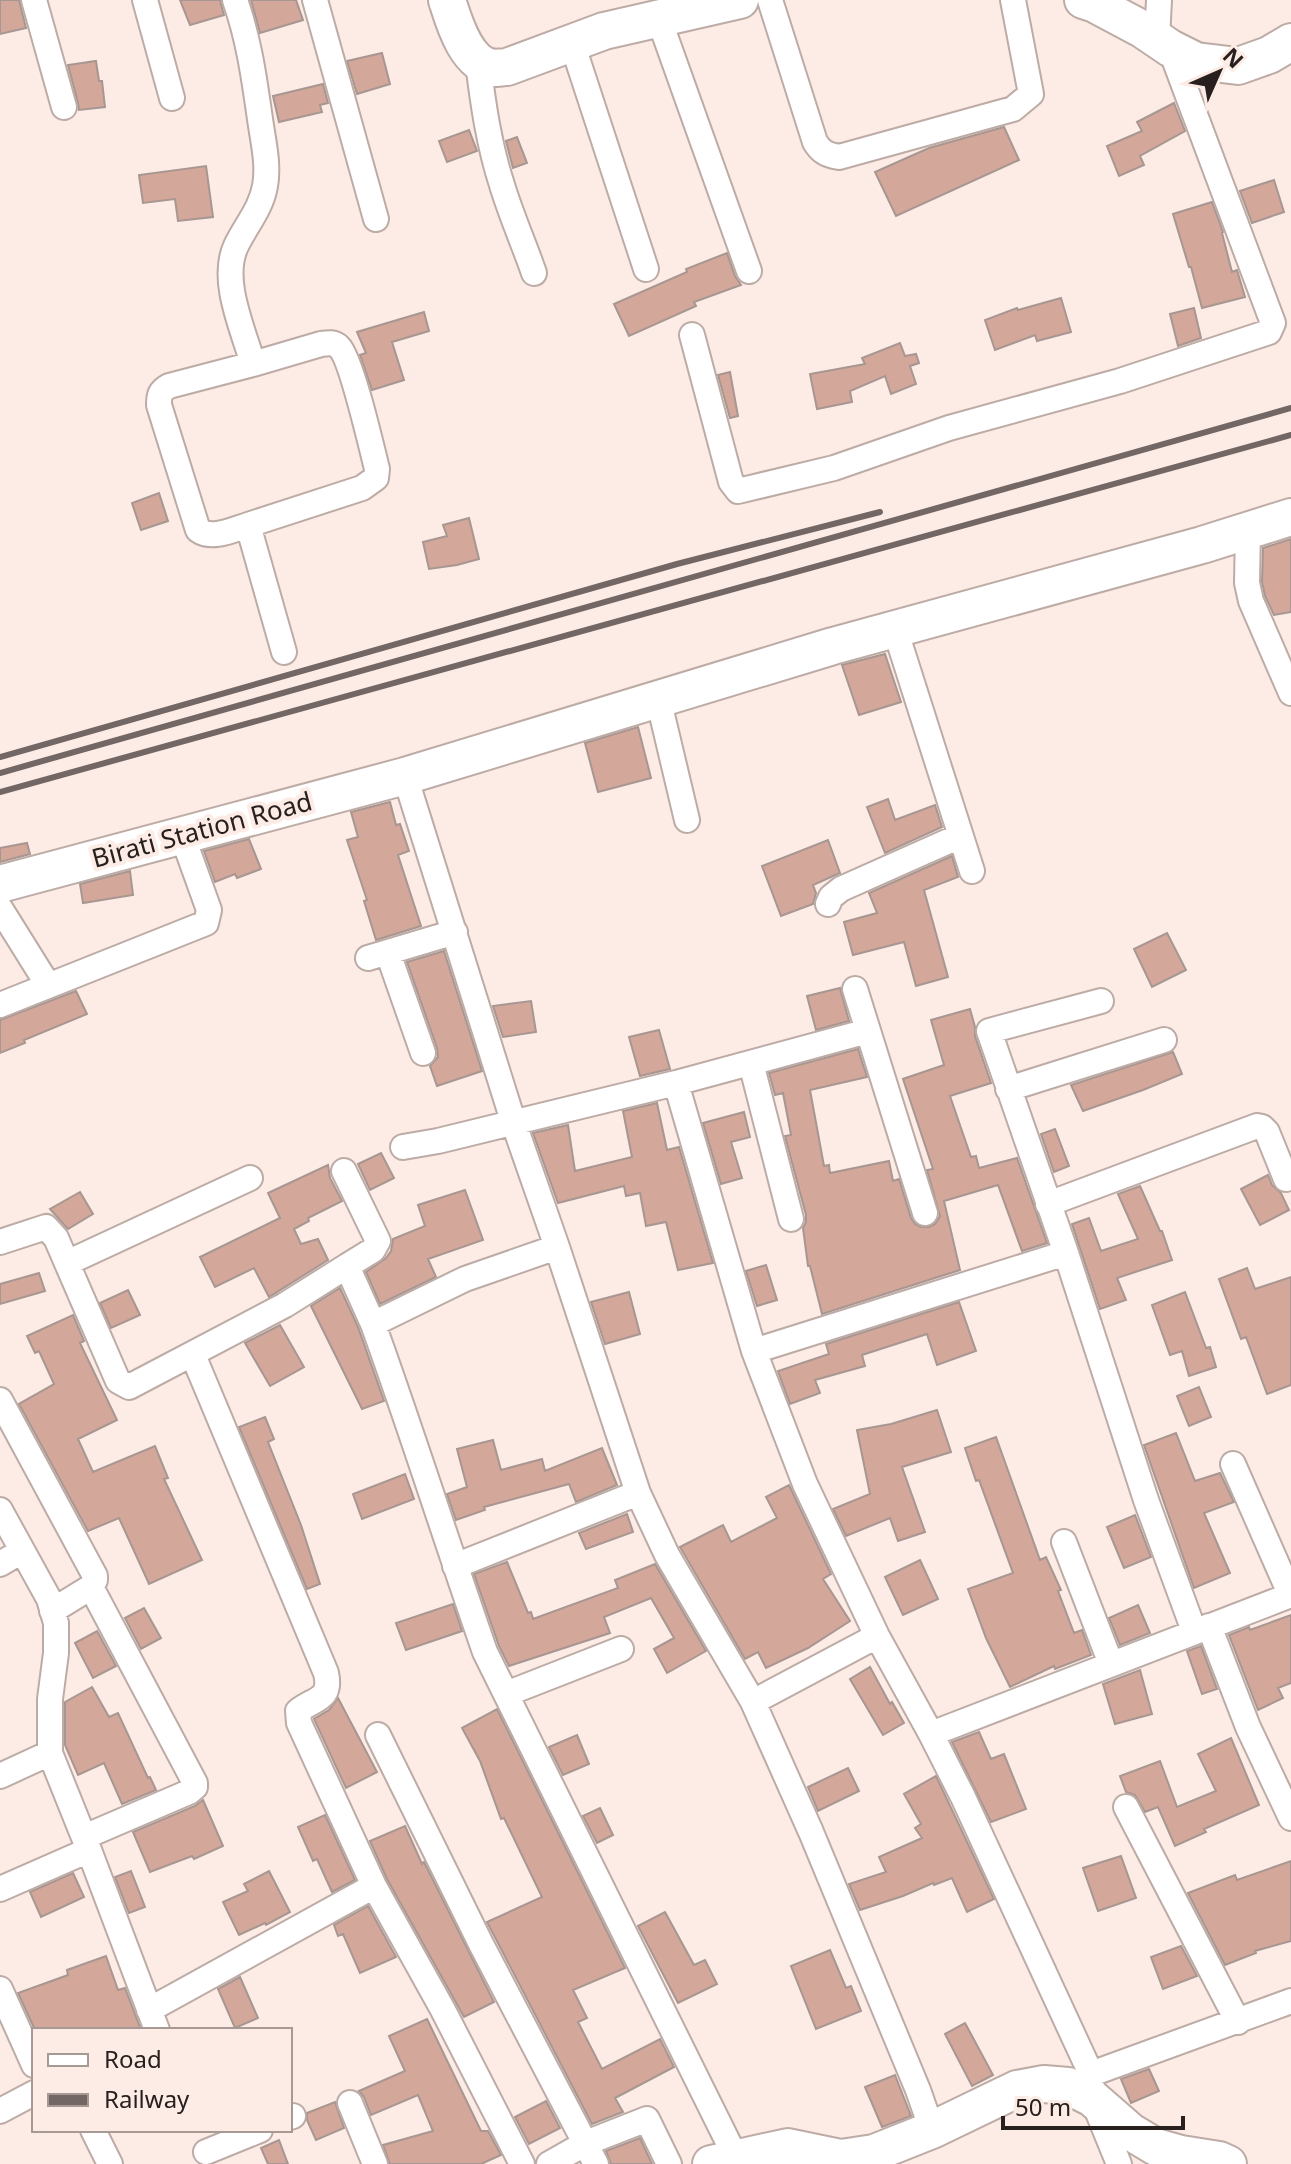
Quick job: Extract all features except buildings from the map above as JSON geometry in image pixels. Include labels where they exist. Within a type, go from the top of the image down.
[{"type":"street","points":[[34,0],[64,107]]},
{"type":"street","points":[[145,0],[172,98]]},
{"type":"street","points":[[235,0],[250,53],[267,167],[259,207],[236,246],[229,279],[253,364]]},
{"type":"street","points":[[315,0],[376,219]]},
{"type":"street","points":[[447,0],[467,48],[478,62],[492,68],[507,67],[604,31],[671,11],[740,0]]},
{"type":"street","points":[[770,0],[815,142],[820,150],[839,157],[1013,109],[1031,94],[1013,0]]},
{"type":"street","points":[[1083,0],[1196,61],[1238,66],[1269,55],[1291,42]]},
{"type":"street","points":[[692,335],[731,482],[738,491],[834,468],[949,428],[1120,381],[1269,332],[1273,323],[1164,43],[1159,0]]},
{"type":"street","points":[[671,11],[749,271]]},
{"type":"street","points":[[572,43],[646,269]]},
{"type":"street","points":[[478,62],[484,113],[495,162],[534,273]]},
{"type":"street","points":[[331,343],[339,347],[349,365],[377,469],[376,478],[362,488],[248,525],[211,535],[198,530],[159,405],[159,396],[169,386],[331,343]]},
{"type":"street","name":"Birati Station Road","points":[[0,884],[405,776],[658,698],[1202,545],[1291,517]]},
{"type":"street","points":[[248,525],[284,652]]},
{"type":"street","points":[[1248,529],[1247,583],[1251,601],[1291,693]]},
{"type":"street","points":[[895,629],[972,871]]},
{"type":"street","points":[[658,698],[687,820]]},
{"type":"street","points":[[405,776],[513,1121],[638,1493],[667,1555],[753,1702],[811,1832],[932,2130]]},
{"type":"street","points":[[0,1005],[206,923],[209,910],[182,835]]},
{"type":"street","points":[[828,904],[841,889],[960,836]]},
{"type":"street","points":[[0,908],[48,985]]},
{"type":"street","points":[[423,1053],[378,955],[455,932]]},
{"type":"street","points":[[855,989],[925,1213]]},
{"type":"street","points":[[1101,1001],[989,1031],[1066,1253],[1146,1500],[1291,1818]]},
{"type":"street","points":[[403,1147],[676,1083],[868,1031]]},
{"type":"street","points":[[1008,1089],[1164,1040]]},
{"type":"street","points":[[751,1063],[791,1219]]},
{"type":"street","points":[[676,1083],[754,1351],[805,1484],[877,1636],[963,1797],[1092,2086],[1119,2164]]},
{"type":"street","points":[[1048,1204],[1257,1126],[1267,1132],[1289,1184]]},
{"type":"street","points":[[0,1242],[46,1227],[56,1238],[118,1381],[129,1387],[285,1305],[373,1250],[378,1241],[344,1171]]},
{"type":"street","points":[[67,1263],[250,1178]]},
{"type":"street","points":[[373,1324],[465,1279],[557,1247]]},
{"type":"street","points":[[754,1351],[1066,1253]]},
{"type":"street","points":[[347,1266],[373,1324],[413,1434],[485,1652],[723,2161],[788,2147],[841,2161],[874,2153],[932,2130],[1017,2089],[1044,2084],[1092,2086],[1291,2001]]},
{"type":"street","points":[[193,1355],[326,1673],[327,1692],[302,1708],[297,1716],[374,1886],[443,2010],[522,2164]]},
{"type":"street","points":[[0,1400],[95,1576],[91,1587],[52,1611]]},
{"type":"street","points":[[931,1734],[1291,1595],[1233,1464]]},
{"type":"street","points":[[455,1566],[638,1493]]},
{"type":"street","points":[[0,1510],[49,1599],[56,1623],[50,1699],[50,1753],[153,2020],[374,1886]]},
{"type":"street","points":[[1064,1542],[1111,1664]]},
{"type":"street","points":[[0,1564],[22,1551]]},
{"type":"street","points":[[0,1889],[195,1787],[91,1587]]},
{"type":"street","points":[[753,1702],[877,1636]]},
{"type":"street","points":[[506,1694],[621,1649]]},
{"type":"street","points":[[378,1735],[481,1944],[591,2154]]},
{"type":"street","points":[[0,1776],[50,1753]]},
{"type":"street","points":[[1126,1807],[1238,2022]]},
{"type":"street","points":[[0,1989],[32,2061]]},
{"type":"street","points":[[1092,2086],[1131,2132],[1156,2147],[1223,2163]]},
{"type":"street","points":[[0,2111],[32,2094]]},
{"type":"street","points":[[350,2103],[375,2164]]},
{"type":"street","points":[[549,2164],[591,2154],[647,2119],[669,2164]]},
{"type":"street","points":[[94,2132],[110,2164]]},
{"type":"street","points":[[203,2149],[254,2132]]},
{"type":"railway","points":[[0,773],[1291,408]]},
{"type":"railway","points":[[0,792],[1291,435]]},
{"type":"railway","points":[[0,757],[677,564],[880,512]]}]
